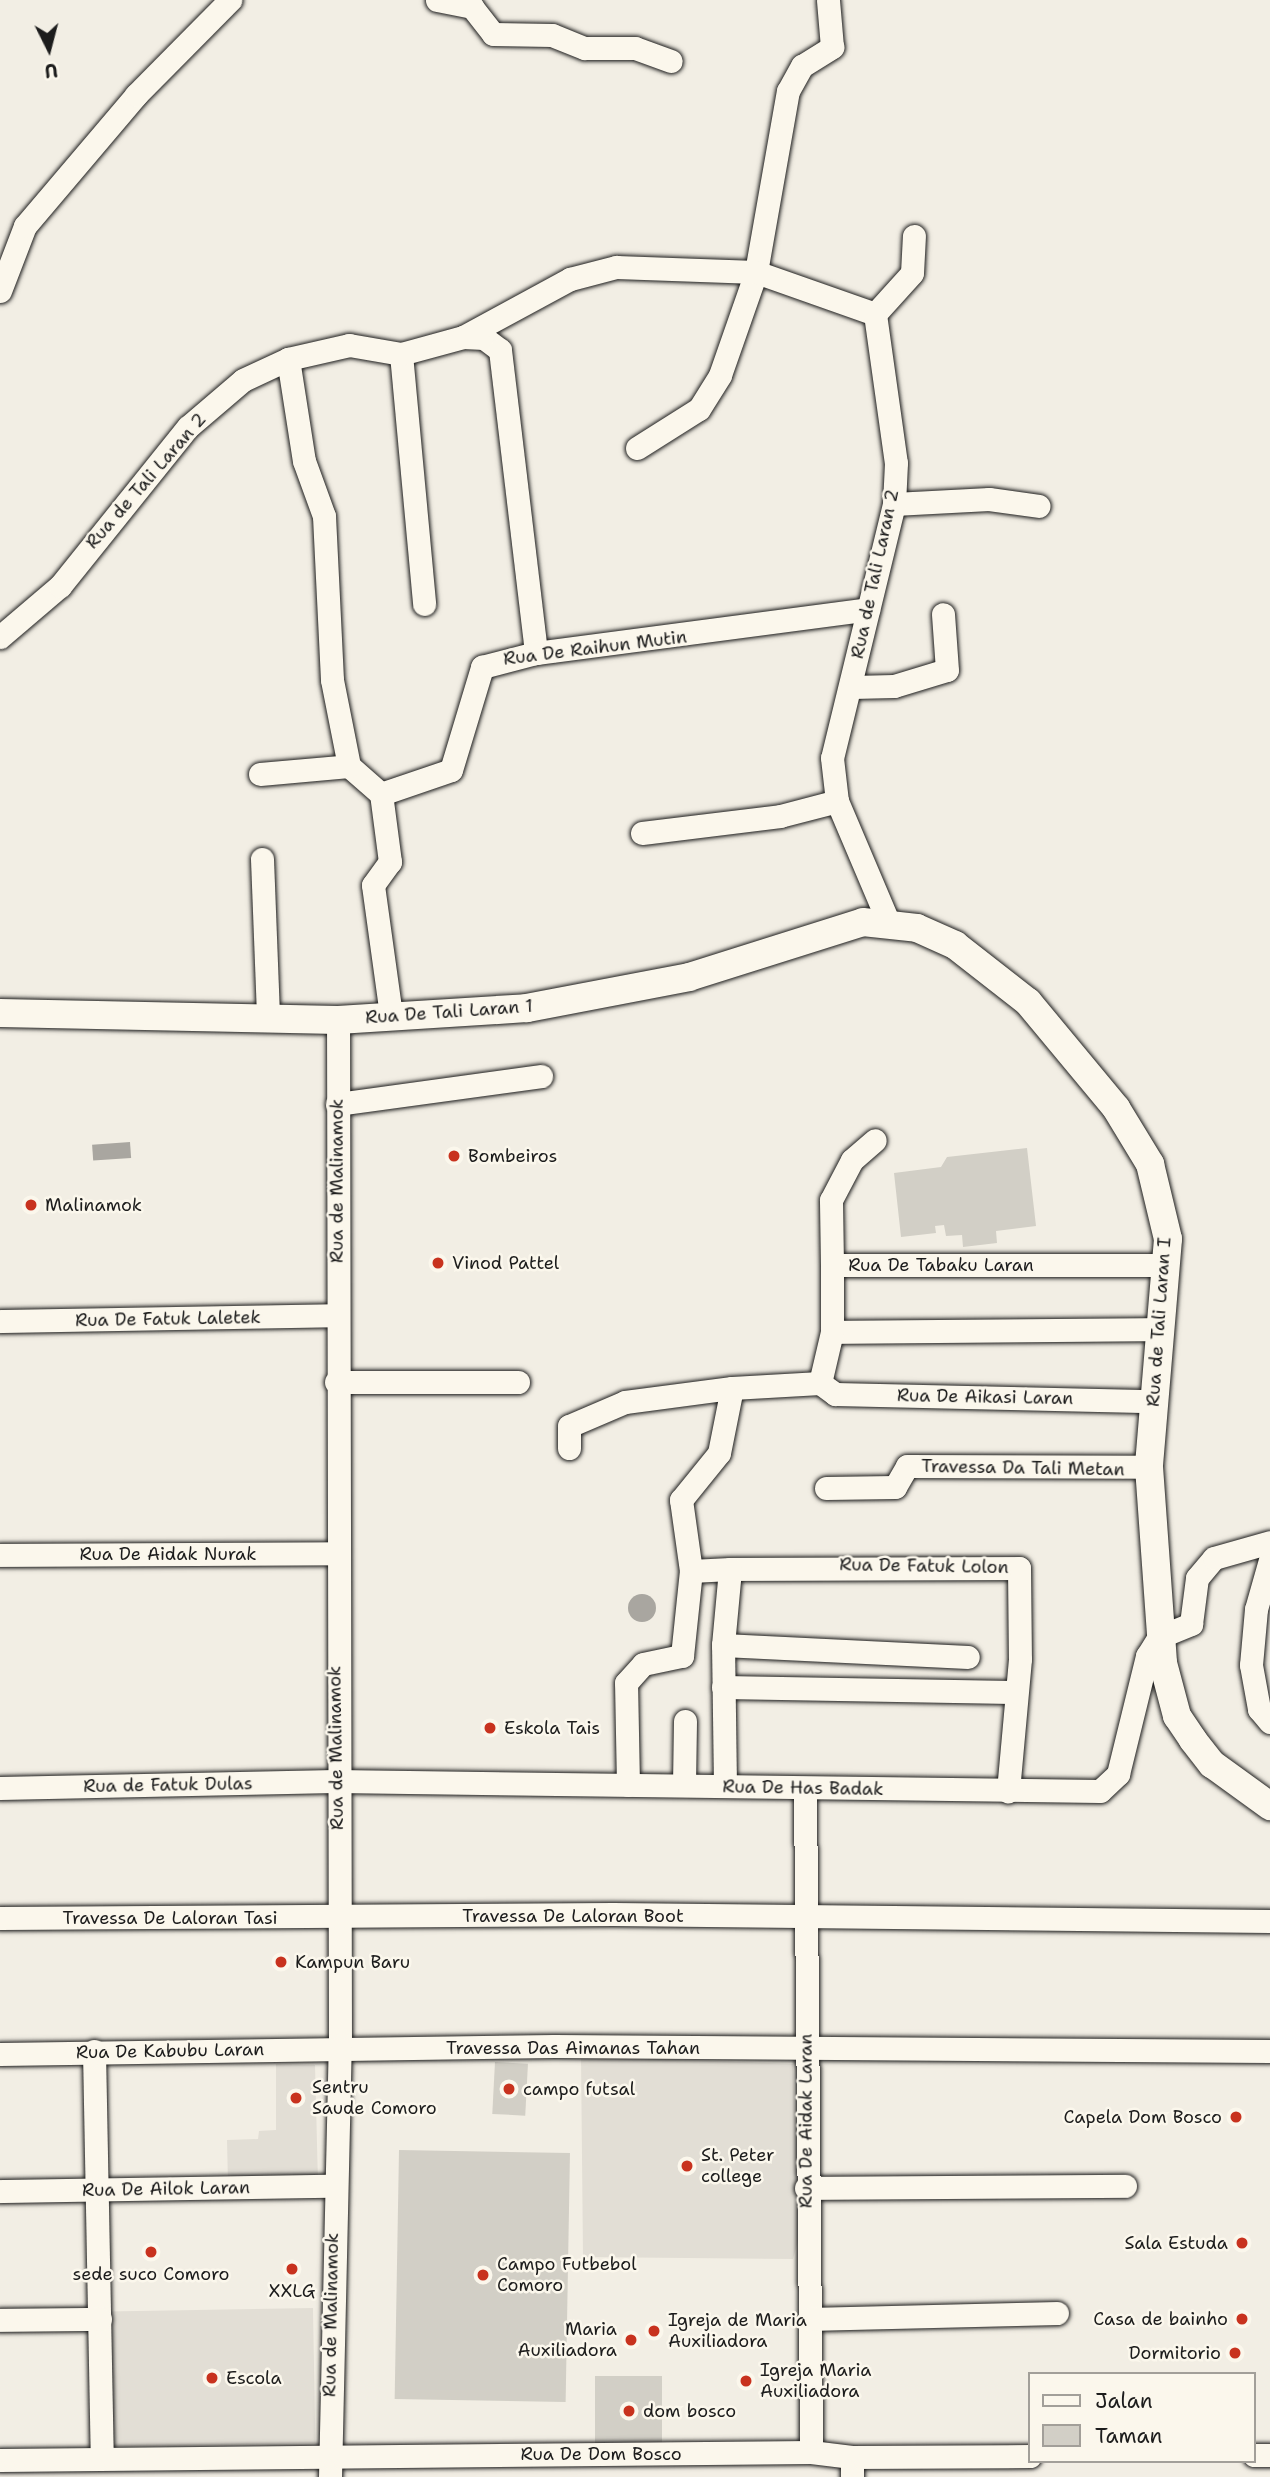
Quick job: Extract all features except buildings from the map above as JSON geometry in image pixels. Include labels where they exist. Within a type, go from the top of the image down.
[{"type":"main road","name":"Rua De Tali Laran 1","points":[[0,1013],[338,1020],[527,1008],[661,984],[840,926],[888,921]]},
{"type":"main road","name":"Rua de Tali Laran I","points":[[888,921],[955,945],[1005,979],[1109,1099],[1150,1164],[1168,1239],[1149,1467],[1159,1637],[1177,1716],[1212,1764],[1270,1806]]},
{"type":"street","points":[[0,291],[25,226],[136,95],[230,0]]},
{"type":"street","points":[[437,0],[472,7],[494,34],[552,35],[585,48],[635,48],[671,61]]},
{"type":"street","points":[[637,448],[699,409],[720,374],[756,272],[788,90],[802,66],[832,47],[828,0]]},
{"type":"street","points":[[875,314],[912,274],[914,236]]},
{"type":"street","name":"Rua de Tali Laran 2","points":[[0,637],[60,586],[188,428],[243,380],[288,359],[349,345],[401,354],[463,337],[570,279],[616,267],[756,272],[875,314],[896,463],[894,504],[867,609],[852,687],[832,758],[838,801],[888,921]]},
{"type":"street","points":[[463,337],[484,338],[500,350],[536,653]]},
{"type":"street","points":[[401,354],[424,604]]},
{"type":"street","points":[[288,359],[304,461],[324,516],[332,680],[349,766],[381,794],[390,862],[373,885],[391,1015]]},
{"type":"street","points":[[894,504],[989,499],[1039,506]]},
{"type":"street","name":"Rua De Raihun Mutin","points":[[381,794],[451,770],[482,667],[536,653],[867,609]]},
{"type":"street","points":[[852,687],[894,686],[947,670],[943,614]]},
{"type":"street","points":[[260,774],[349,766]]},
{"type":"street","points":[[642,832],[780,816],[838,801]]},
{"type":"street","points":[[262,859],[268,1018]]},
{"type":"street","name":"Rua de Malinamok","points":[[330,2477],[333,2186],[340,2049],[340,1916],[335,1781],[338,1020]]},
{"type":"street","points":[[337,1104],[541,1076]]},
{"type":"street","points":[[832,1265],[831,1200],[852,1160],[875,1140]]},
{"type":"street","name":"Rua De Tabaku Laran","points":[[820,1383],[832,1332],[832,1265],[1167,1265]]},
{"type":"street","name":"Rua De Fatuk Laletek","points":[[0,1321],[337,1315]]},
{"type":"street","points":[[832,1332],[1161,1329]]},
{"type":"street","points":[[336,1382],[519,1382]]},
{"type":"street","points":[[569,1448],[569,1426],[625,1402],[732,1388],[820,1383]]},
{"type":"street","name":"Rua De Aikasi Laran","points":[[820,1383],[835,1394],[1153,1401]]},
{"type":"street","points":[[628,1785],[626,1683],[643,1664],[682,1656],[691,1571],[681,1500],[719,1453],[732,1388]]},
{"type":"street","name":"Travessa Da Tali Metan","points":[[826,1488],[895,1487],[907,1466],[1149,1467]]},
{"type":"street","points":[[1159,1637],[1191,1624],[1197,1578],[1214,1558],[1270,1542]]},
{"type":"street","name":"Rua De Aidak Nurak","points":[[0,1555],[335,1553]]},
{"type":"street","points":[[1270,1560],[1256,1609],[1251,1665],[1259,1709],[1270,1722]]},
{"type":"street","name":"Rua De Fatuk Lolon","points":[[730,1569],[814,1564],[1019,1568],[1020,1659],[1012,1692],[1008,1791]]},
{"type":"street","points":[[691,1571],[730,1569],[723,1645],[725,1786]]},
{"type":"street","name":"Rua De Has Badak","points":[[335,1781],[1008,1791],[1111,1785],[1147,1656],[1159,1637]]},
{"type":"street","points":[[723,1645],[968,1657]]},
{"type":"street","points":[[723,1687],[1012,1692]]},
{"type":"street","points":[[684,1785],[685,1721]]},
{"type":"street","name":"Rua de Fatuk Dulas","points":[[0,1788],[335,1781]]},
{"type":"street","name":"Rua De Aidak Laran","points":[[805,1789],[806,2188],[811,2452]]},
{"type":"street","name":"Travessa De Laloran Tasi","points":[[0,1918],[340,1916]]},
{"type":"street","name":"Travessa De Laloran Boot","points":[[340,1916],[1270,1921]]},
{"type":"street","name":"Travessa Das Aimanas Tahan","points":[[340,2049],[1270,2051]]},
{"type":"street","name":"Rua De Kabubu Laran","points":[[0,2054],[340,2049]]},
{"type":"street","points":[[94,2051],[100,2190],[100,2319],[107,2463]]},
{"type":"street","name":"Rua De Ailok Laran","points":[[0,2191],[333,2186]]},
{"type":"street","points":[[806,2188],[1125,2186]]},
{"type":"street","points":[[809,2319],[1057,2313]]},
{"type":"street","points":[[0,2320],[100,2319]]},
{"type":"street","name":"Rua De Dom Bosco","points":[[0,2460],[70,2467],[107,2463],[329,2454],[606,2466],[811,2452],[852,2467],[1028,2456]]},
{"type":"shaded area","points":[[130,1142],[131,1158],[93,1161],[92,1145]]},
{"type":"shaded area","points":[[642,1594],[652,1598],[656,1608],[652,1618],[642,1622],[632,1618],[628,1608],[632,1598]]},
{"type":"shaded area","name":"St. Peter college","points":[[581,2056],[793,2064],[799,2237],[793,2259],[583,2257]]},
{"type":"shaded area","name":"Sentru Saude Comoro","points":[[276,2064],[315,2065],[318,2182],[228,2183],[227,2140],[258,2139],[259,2131],[276,2130]]},
{"type":"shaded area","name":"Escola","points":[[313,2308],[315,2443],[109,2447],[107,2312]]},
{"type":"green space","points":[[1027,1148],[1036,1226],[996,1231],[997,1243],[963,1247],[962,1235],[946,1236],[944,1225],[935,1226],[936,1233],[901,1237],[894,1173],[941,1167],[947,1157]]},
{"type":"green space","name":"campo futsal","points":[[495,2062],[528,2064],[525,2116],[492,2114]]},
{"type":"green space","name":"Campo Futbebol Comoro","points":[[399,2150],[570,2153],[566,2402],[395,2399]]},
{"type":"green space","name":"dom bosco","points":[[595,2376],[662,2376],[662,2445],[595,2445]]},
{"type":"place","name":"Bombeiros","points":[[454,1156]]},
{"type":"place","name":"Malinamok","points":[[31,1205]]},
{"type":"place","name":"Vinod Pattel","points":[[438,1263]]},
{"type":"place","name":"Eskola Tais","points":[[490,1728]]},
{"type":"place","name":"Kampun Baru","points":[[281,1962]]},
{"type":"place","name":"campo futsal","points":[[509,2089]]},
{"type":"place","name":"Sentru Saude Comoro","points":[[296,2098]]},
{"type":"place","name":"Capela Dom Bosco","points":[[1236,2117]]},
{"type":"place","name":"St. Peter college","points":[[687,2166]]},
{"type":"place","name":"Sala Estuda","points":[[1242,2243]]},
{"type":"place","name":"sede suco Comoro","points":[[151,2252]]},
{"type":"place","name":"XXLG","points":[[292,2269]]},
{"type":"place","name":"Campo Futbebol Comoro","points":[[483,2275]]},
{"type":"place","name":"Casa de bainho","points":[[1242,2319]]},
{"type":"place","name":"Igreja de Maria Auxiliadora","points":[[654,2331]]},
{"type":"place","name":"Maria Auxiliadora","points":[[631,2340]]},
{"type":"place","name":"Dormitorio","points":[[1235,2353]]},
{"type":"place","name":"Escola","points":[[212,2378]]},
{"type":"place","name":"Igreja Maria Auxiliadora","points":[[746,2381]]},
{"type":"place","name":"dom bosco","points":[[629,2411]]}]
